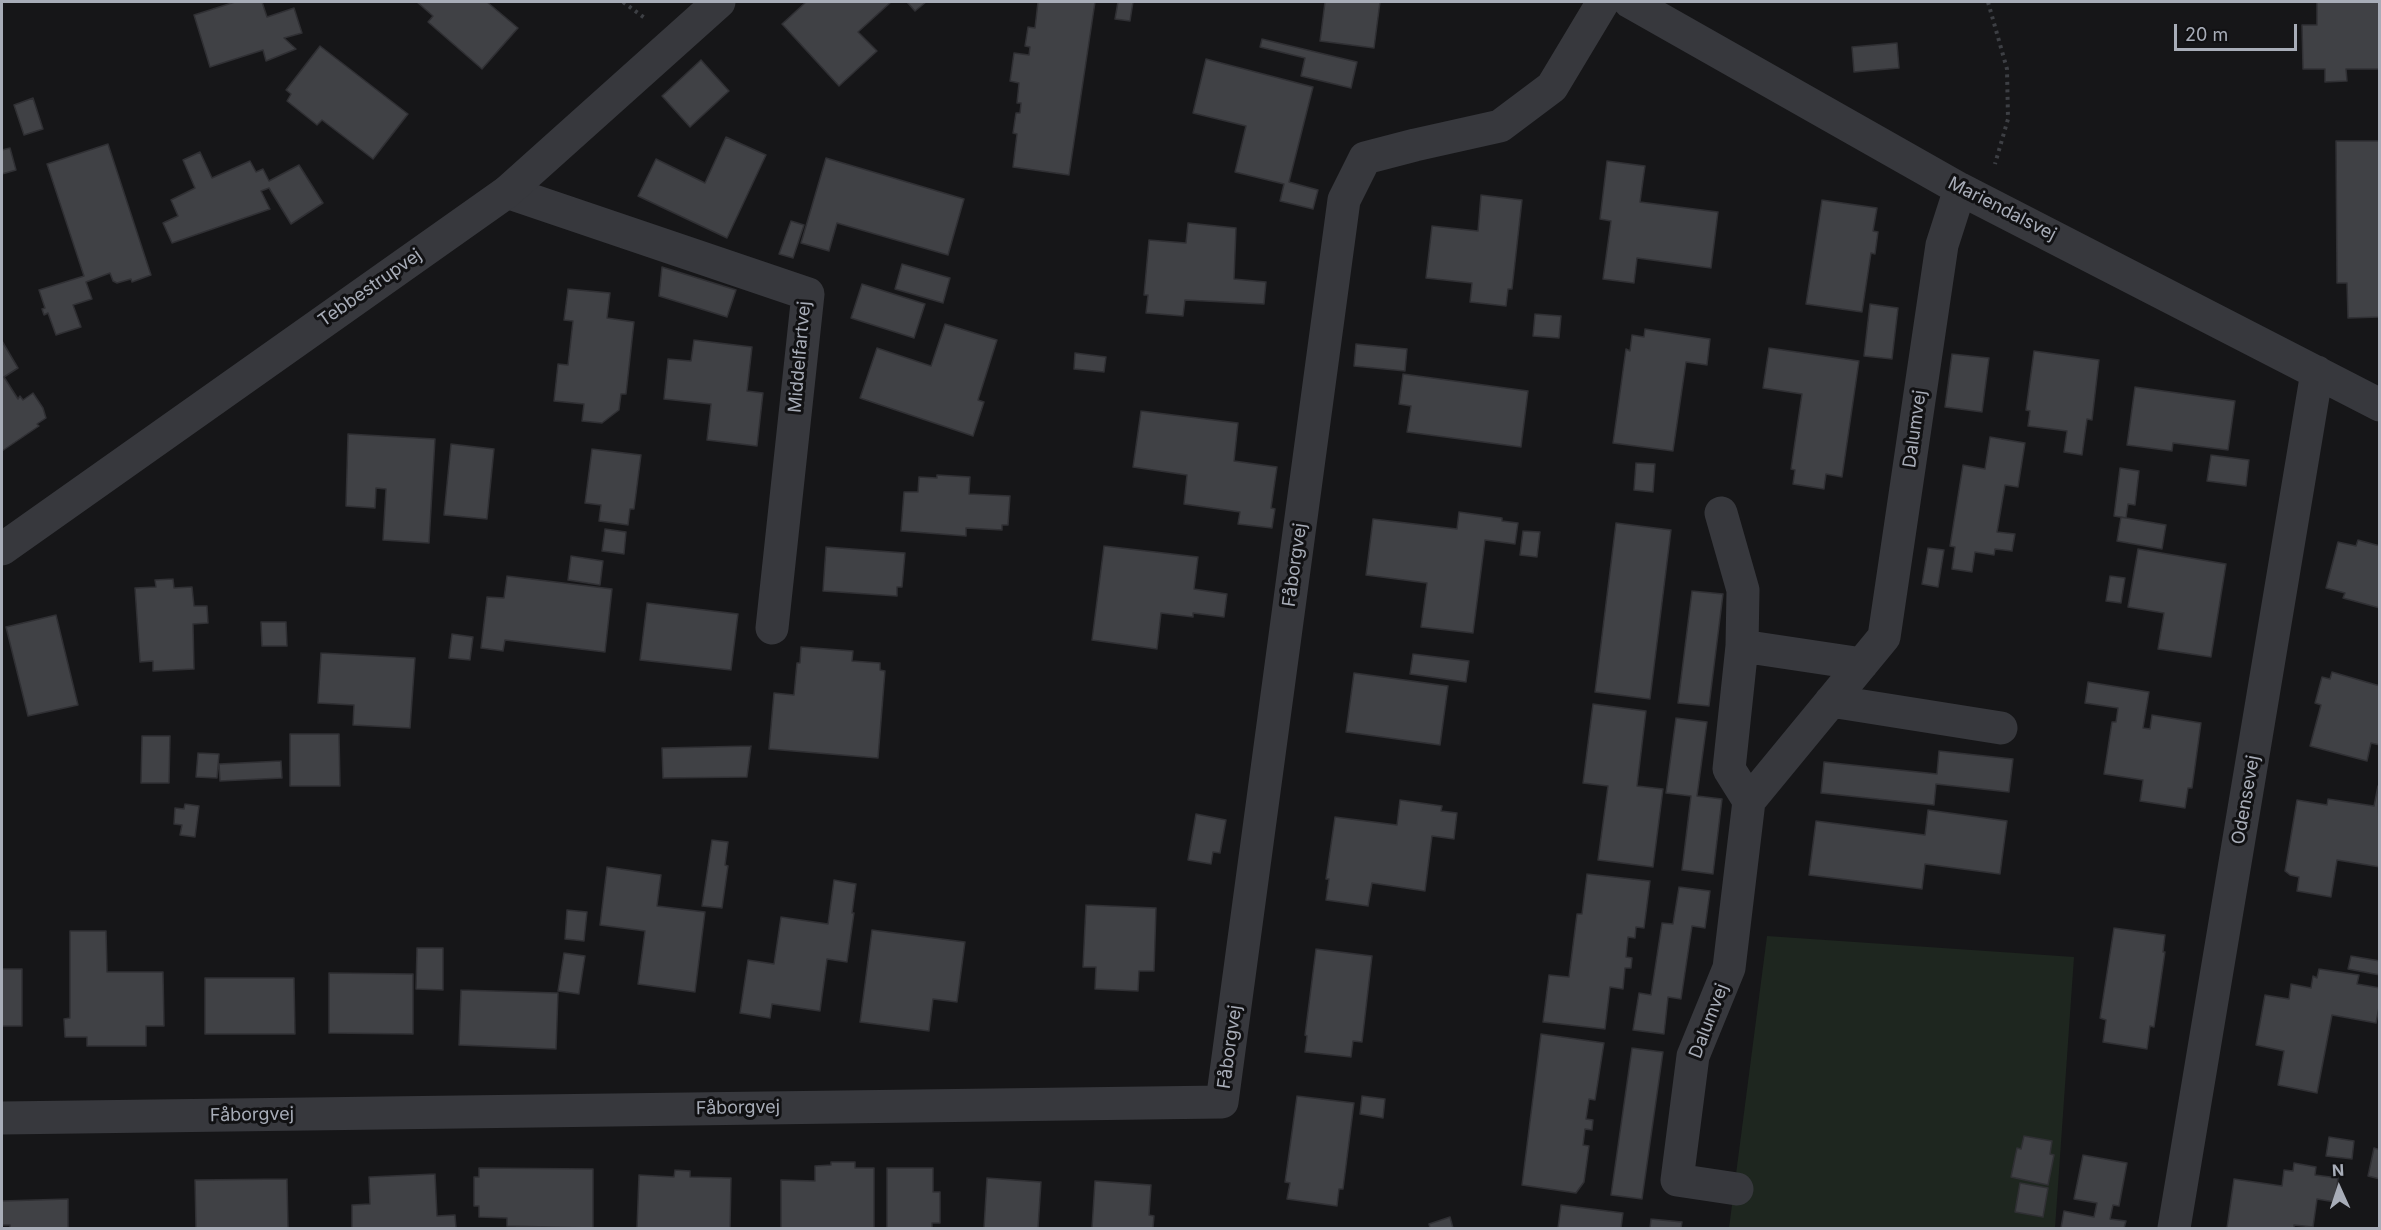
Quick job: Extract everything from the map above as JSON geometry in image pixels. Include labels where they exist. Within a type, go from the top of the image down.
[{"type":"street","name":"Tebbestrupvej","points":[[2,549],[507,192],[719,2]]},
{"type":"street","name":"Fåborgvej","points":[[2,1118],[1222,1102],[1344,200],[1365,158],[1500,126],[1552,87],[1603,2]]},
{"type":"street","name":"Mariendalsvej","points":[[1630,2],[1973,195],[2379,405]]},
{"type":"street","name":"Middelfartvej","points":[[507,192],[808,294],[772,628]]},
{"type":"street","name":"Dalumvej","points":[[1737,1189],[1677,1180],[1693,1056],[1729,968],[1749,801],[1884,637],[1942,245],[1973,195]]},
{"type":"street","name":"Odensevej","points":[[2174,1228],[2317,372]]},
{"type":"street","points":[[1721,513],[1743,590],[1742,646],[1729,769],[1749,801]]},
{"type":"street","points":[[1742,646],[1862,664]]},
{"type":"street","points":[[1831,701],[2001,728]]},
{"type":"path","points":[[1973,195],[2008,119],[2007,69],[1988,2]]},
{"type":"shaded area","points":[[1767,936],[2074,957],[2055,1228],[1729,1228]]},
{"type":"building","points":[[235,2],[262,2],[267,17],[294,8],[302,33],[284,38],[296,49],[266,61],[263,50],[210,67],[194,15]]},
{"type":"building","points":[[417,2],[487,2],[518,28],[482,69],[428,22],[433,16]]},
{"type":"building","points":[[806,2],[891,2],[858,32],[877,51],[839,86],[782,24]]},
{"type":"building","points":[[907,2],[926,2],[915,11]]},
{"type":"building","points":[[1038,2],[1095,2],[1069,175],[1013,167],[1017,134],[1013,133],[1016,113],[1020,113],[1021,103],[1017,103],[1019,83],[1010,81],[1014,53],[1029,55],[1030,47],[1025,46],[1028,27],[1035,28]]},
{"type":"building","points":[[1118,2],[1133,2],[1130,21],[1115,19]]},
{"type":"building","points":[[1325,2],[1380,2],[1374,48],[1320,41]]},
{"type":"building","points":[[2317,2],[2380,2],[2380,69],[2346,69],[2347,81],[2325,82],[2325,69],[2303,69],[2302,25],[2317,25]]},
{"type":"building","points":[[1262,39],[1357,62],[1351,88],[1301,76],[1305,58],[1260,47]]},
{"type":"building","points":[[1897,43],[1899,68],[1854,72],[1852,47]]},
{"type":"building","points":[[320,46],[408,114],[373,159],[322,120],[317,125],[287,101],[291,94],[286,90]]},
{"type":"building","points":[[1206,59],[1313,87],[1289,182],[1318,190],[1313,209],[1280,201],[1284,184],[1235,172],[1246,126],[1193,113]]},
{"type":"building","points":[[701,60],[729,91],[690,127],[662,96]]},
{"type":"building","points":[[33,98],[43,129],[24,135],[14,105]]},
{"type":"building","points":[[726,137],[766,155],[727,238],[638,196],[656,159],[705,183]]},
{"type":"building","points":[[2336,141],[2380,141],[2380,317],[2348,318],[2347,283],[2337,283]]},
{"type":"building","points":[[108,144],[151,275],[132,282],[131,279],[117,283],[113,281],[110,273],[86,282],[92,299],[73,305],[81,327],[56,335],[48,313],[44,315],[42,309],[45,308],[39,290],[84,276],[47,164]]},
{"type":"building","points":[[10,148],[16,170],[2,174],[2,150]]},
{"type":"building","points":[[200,152],[212,178],[250,161],[256,172],[263,169],[269,181],[299,165],[323,203],[291,224],[269,188],[261,191],[270,209],[172,243],[163,223],[178,216],[171,200],[195,188],[183,160]]},
{"type":"building","points":[[826,158],[964,199],[948,255],[837,223],[829,251],[801,243]]},
{"type":"building","points":[[1607,161],[1645,166],[1640,202],[1718,212],[1711,268],[1637,258],[1634,283],[1603,279],[1611,221],[1600,219]]},
{"type":"building","points":[[1481,195],[1522,200],[1512,289],[1508,289],[1506,306],[1470,302],[1472,283],[1426,278],[1432,226],[1478,231]]},
{"type":"building","points":[[1822,200],[1877,208],[1873,231],[1878,232],[1875,254],[1871,253],[1862,312],[1806,304]]},
{"type":"building","points":[[791,221],[804,225],[793,258],[779,254]]},
{"type":"building","points":[[1188,223],[1236,228],[1234,279],[1266,282],[1264,304],[1185,300],[1183,316],[1146,313],[1148,295],[1144,295],[1149,240],[1186,243]]},
{"type":"building","points":[[902,264],[950,278],[943,303],[895,289]]},
{"type":"building","points":[[662,267],[736,290],[727,317],[659,296]]},
{"type":"building","points":[[862,284],[925,304],[914,338],[851,318]]},
{"type":"building","points":[[568,289],[610,293],[607,318],[634,322],[626,394],[621,394],[619,410],[602,423],[582,421],[584,404],[554,401],[558,364],[568,365],[573,321],[564,320]]},
{"type":"building","points":[[1870,304],[1898,308],[1892,359],[1864,356]]},
{"type":"building","points":[[1535,314],[1561,316],[1559,338],[1533,336]]},
{"type":"building","points":[[945,324],[997,340],[978,400],[984,402],[973,436],[860,398],[877,348],[931,366]]},
{"type":"building","points":[[1645,329],[1710,339],[1707,365],[1686,362],[1673,451],[1613,443],[1626,349],[1630,351],[1632,335],[1644,337]]},
{"type":"building","points":[[694,340],[752,347],[747,391],[763,393],[757,446],[707,440],[711,404],[664,399],[668,359],[691,361]]},
{"type":"building","points":[[2,341],[18,368],[4,377],[18,399],[20,396],[23,400],[33,393],[43,408],[46,418],[37,424],[39,426],[2,451]]},
{"type":"building","points":[[1356,344],[1407,349],[1405,371],[1354,366]]},
{"type":"building","points":[[1769,348],[1859,361],[1842,477],[1826,474],[1824,489],[1793,484],[1795,470],[1791,469],[1802,394],[1763,388]]},
{"type":"building","points":[[2034,351],[2099,360],[2092,420],[2087,419],[2082,455],[2064,452],[2067,431],[2028,426],[2030,411],[2026,410]]},
{"type":"building","points":[[1075,353],[1106,357],[1104,372],[1074,369]]},
{"type":"building","points":[[1952,354],[1989,358],[1982,412],[1945,407]]},
{"type":"building","points":[[1403,374],[1528,391],[1521,447],[1407,432],[1411,406],[1399,404]]},
{"type":"building","points":[[2135,387],[2235,401],[2228,450],[2173,443],[2172,451],[2127,445]]},
{"type":"building","points":[[1141,411],[1238,423],[1234,461],[1277,467],[1271,508],[1275,509],[1272,528],[1238,524],[1240,512],[1184,504],[1187,475],[1133,467]]},
{"type":"building","points":[[348,434],[435,439],[429,543],[383,540],[386,489],[376,488],[375,508],[346,506]]},
{"type":"building","points":[[1990,437],[2025,443],[2018,487],[2005,485],[1997,532],[2015,534],[2012,551],[1995,549],[1994,555],[1975,552],[1972,572],[1952,569],[1955,547],[1950,546],[1963,465],[1985,469]]},
{"type":"building","points":[[451,444],[494,449],[487,519],[444,515]]},
{"type":"building","points":[[592,449],[641,455],[634,509],[630,509],[628,525],[599,521],[601,505],[585,503]]},
{"type":"building","points":[[2211,455],[2249,460],[2246,486],[2207,481]]},
{"type":"building","points":[[1636,463],[1655,464],[1653,492],[1634,490]]},
{"type":"building","points":[[2120,468],[2139,471],[2135,505],[2128,504],[2126,518],[2114,516]]},
{"type":"building","points":[[937,475],[970,477],[969,494],[1010,496],[1008,525],[1002,525],[1002,530],[966,528],[966,536],[901,531],[904,492],[918,492],[919,477],[937,478]]},
{"type":"building","points":[[1459,512],[1502,518],[1502,521],[1518,523],[1515,544],[1485,540],[1473,633],[1421,627],[1427,583],[1366,575],[1373,519],[1457,529]]},
{"type":"building","points":[[2121,517],[2166,525],[2162,549],[2117,541]]},
{"type":"building","points":[[1616,523],[1671,530],[1650,699],[1595,692]]},
{"type":"building","points":[[605,529],[626,532],[624,554],[602,551]]},
{"type":"building","points":[[1523,531],[1540,532],[1537,557],[1520,555]]},
{"type":"building","points":[[2358,540],[2380,546],[2380,608],[2343,598],[2345,593],[2326,588],[2338,542],[2356,546]]},
{"type":"building","points":[[1104,546],[1198,557],[1194,589],[1227,594],[1224,617],[1193,613],[1193,617],[1161,613],[1157,649],[1092,640]]},
{"type":"building","points":[[826,547],[905,553],[902,587],[897,587],[897,596],[823,591]]},
{"type":"building","points":[[1928,548],[1944,550],[1938,587],[1922,584]]},
{"type":"building","points":[[2138,549],[2226,564],[2211,657],[2158,649],[2164,613],[2128,607]]},
{"type":"building","points":[[571,556],[603,561],[600,585],[568,580]]},
{"type":"building","points":[[507,576],[612,589],[605,652],[505,640],[503,651],[481,648],[487,597],[504,598]]},
{"type":"building","points":[[2110,576],[2125,578],[2121,603],[2106,601]]},
{"type":"building","points":[[173,579],[174,588],[192,587],[194,606],[207,606],[208,623],[193,624],[194,669],[153,671],[153,661],[140,662],[135,588],[156,587],[155,580]]},
{"type":"building","points":[[1692,591],[1723,594],[1709,706],[1678,703]]},
{"type":"building","points":[[647,603],[738,614],[731,670],[640,660]]},
{"type":"building","points":[[56,615],[78,705],[28,716],[6,627]]},
{"type":"building","points":[[261,622],[286,622],[287,646],[262,646]]},
{"type":"building","points":[[452,634],[473,637],[470,660],[449,658]]},
{"type":"building","points":[[801,647],[853,651],[852,661],[880,663],[880,670],[885,671],[878,758],[769,749],[774,693],[794,695]]},
{"type":"building","points":[[321,653],[415,658],[410,728],[353,725],[354,705],[318,703]]},
{"type":"building","points":[[1413,654],[1469,661],[1466,682],[1410,674]]},
{"type":"building","points":[[2332,672],[2380,686],[2380,745],[2371,743],[2367,761],[2310,746],[2321,705],[2315,703],[2322,677],[2330,679]]},
{"type":"building","points":[[1354,673],[1448,686],[1440,745],[1346,732]]},
{"type":"building","points":[[2088,682],[2149,692],[2143,728],[2150,729],[2152,715],[2201,723],[2192,788],[2188,788],[2185,808],[2140,801],[2143,780],[2104,774],[2112,722],[2116,722],[2118,708],[2085,703]]},
{"type":"building","points":[[1593,704],[1646,711],[1637,786],[1663,789],[1653,867],[1598,860],[1608,786],[1583,783]]},
{"type":"building","points":[[1676,718],[1707,722],[1697,796],[1722,799],[1713,874],[1682,870],[1691,796],[1666,793]]},
{"type":"building","points":[[290,734],[339,734],[340,786],[290,786]]},
{"type":"building","points":[[142,736],[170,736],[169,783],[141,783]]},
{"type":"building","points":[[751,746],[747,777],[663,778],[662,748]]},
{"type":"building","points":[[1939,751],[2013,759],[2009,792],[1936,784],[1934,805],[1821,793],[1824,762],[1937,774]]},
{"type":"building","points":[[198,753],[219,754],[217,778],[196,777]]},
{"type":"building","points":[[281,761],[282,778],[220,781],[219,764]]},
{"type":"building","points":[[2378,786],[2380,867],[2337,860],[2331,897],[2297,891],[2299,877],[2285,871],[2297,800],[2327,805],[2328,799],[2374,806]]},
{"type":"building","points":[[1400,800],[1442,806],[1441,811],[1457,813],[1454,839],[1432,836],[1425,891],[1372,883],[1368,906],[1326,900],[1329,879],[1326,879],[1335,817],[1397,825]]},
{"type":"building","points":[[185,804],[199,806],[195,837],[180,835],[182,825],[174,824],[175,808],[184,809]]},
{"type":"building","points":[[1928,810],[2007,821],[2000,874],[1925,864],[1922,889],[1809,875],[1816,821],[1925,835]]},
{"type":"building","points":[[1196,814],[1226,820],[1220,853],[1213,852],[1211,864],[1188,860]]},
{"type":"building","points":[[712,840],[728,842],[725,865],[728,866],[722,908],[702,906]]},
{"type":"building","points":[[607,867],[661,875],[657,906],[705,912],[695,992],[638,984],[645,931],[600,925]]},
{"type":"building","points":[[1587,874],[1650,881],[1644,928],[1636,927],[1635,938],[1628,937],[1626,957],[1632,958],[1631,968],[1625,968],[1623,989],[1610,987],[1605,1029],[1543,1022],[1549,975],[1569,977],[1577,914],[1582,914]]},
{"type":"building","points":[[834,880],[856,884],[852,913],[854,913],[847,962],[827,959],[820,1011],[772,1004],[770,1018],[740,1013],[748,960],[774,964],[781,917],[828,924]]},
{"type":"building","points":[[1679,887],[1710,891],[1705,928],[1692,926],[1681,999],[1668,997],[1664,1034],[1633,1030],[1639,993],[1651,995],[1662,923],[1673,924]]},
{"type":"building","points":[[1086,905],[1156,908],[1154,971],[1139,971],[1138,991],[1095,989],[1096,967],[1083,967]]},
{"type":"building","points":[[567,910],[587,912],[584,941],[565,939]]},
{"type":"building","points":[[2114,928],[2165,935],[2163,952],[2165,952],[2154,1027],[2150,1026],[2147,1049],[2103,1042],[2106,1020],[2100,1018]]},
{"type":"building","points":[[872,930],[965,942],[957,1002],[933,999],[929,1031],[860,1022]]},
{"type":"building","points":[[70,931],[106,931],[107,972],[163,972],[164,1026],[146,1026],[146,1046],[87,1046],[87,1037],[65,1037],[64,1019],[70,1018]]},
{"type":"building","points":[[417,948],[443,948],[443,990],[416,989]]},
{"type":"building","points":[[1316,949],[1372,956],[1362,1042],[1353,1041],[1351,1057],[1305,1052],[1307,1036],[1305,1035]]},
{"type":"building","points":[[564,953],[585,956],[579,994],[558,991]]},
{"type":"building","points":[[2351,956],[2380,961],[2380,975],[2348,969]]},
{"type":"building","points":[[2,969],[22,969],[22,1026],[2,1026]]},
{"type":"building","points":[[2319,969],[2359,975],[2357,984],[2380,988],[2380,1002],[2376,1023],[2332,1015],[2317,1093],[2278,1085],[2284,1051],[2256,1045],[2265,995],[2289,999],[2291,984],[2311,988],[2313,976],[2317,978]]},
{"type":"building","points":[[329,973],[413,974],[413,1034],[329,1033]]},
{"type":"building","points":[[205,978],[294,978],[295,1034],[205,1034]]},
{"type":"building","points":[[461,990],[558,993],[556,1049],[459,1045]]},
{"type":"building","points":[[1541,1034],[1604,1043],[1595,1100],[1589,1099],[1586,1119],[1593,1120],[1592,1130],[1585,1129],[1583,1145],[1589,1146],[1584,1182],[1576,1193],[1522,1185]]},
{"type":"building","points":[[1632,1048],[1663,1052],[1642,1199],[1611,1195]]},
{"type":"building","points":[[1297,1096],[1354,1103],[1343,1189],[1339,1189],[1337,1206],[1287,1199],[1290,1183],[1285,1182]]},
{"type":"building","points":[[1362,1096],[1385,1099],[1383,1118],[1360,1114]]},
{"type":"building","points":[[2024,1136],[2052,1141],[2050,1154],[2054,1155],[2048,1185],[2011,1177],[2017,1148],[2021,1149]]},
{"type":"building","points":[[2329,1137],[2354,1141],[2352,1159],[2326,1156]]},
{"type":"building","points":[[2374,1148],[2380,1150],[2380,1179],[2368,1176]]},
{"type":"building","points":[[2083,1155],[2127,1163],[2119,1206],[2113,1205],[2110,1219],[2126,1221],[2124,1228],[2061,1228],[2064,1211],[2094,1217],[2097,1203],[2074,1199]]},
{"type":"building","points":[[831,1162],[855,1162],[855,1168],[874,1168],[874,1228],[781,1228],[781,1180],[815,1181],[815,1166],[831,1165]]},
{"type":"building","points":[[2294,1163],[2316,1167],[2315,1175],[2338,1178],[2335,1202],[2317,1199],[2313,1227],[2294,1225],[2294,1228],[2227,1228],[2234,1179],[2282,1186],[2284,1170],[2293,1171]]},
{"type":"building","points":[[479,1168],[593,1169],[593,1228],[507,1226],[507,1218],[479,1217],[479,1206],[474,1206],[474,1177],[479,1177]]},
{"type":"building","points":[[887,1168],[933,1168],[933,1192],[940,1192],[940,1223],[932,1223],[932,1228],[887,1228]]},
{"type":"building","points":[[675,1170],[690,1171],[690,1177],[731,1178],[730,1228],[637,1228],[639,1175],[674,1177]]},
{"type":"building","points":[[435,1174],[437,1216],[455,1215],[456,1228],[352,1228],[352,1205],[370,1204],[369,1177]]},
{"type":"building","points":[[987,1178],[1041,1182],[1038,1228],[984,1228]]},
{"type":"building","points":[[287,1179],[288,1228],[196,1228],[195,1180]]},
{"type":"building","points":[[1095,1181],[1151,1185],[1149,1215],[1154,1216],[1153,1228],[1092,1228]]},
{"type":"building","points":[[2020,1183],[2048,1188],[2043,1217],[2015,1212]]},
{"type":"building","points":[[68,1199],[68,1228],[10,1228],[10,1225],[2,1225],[2,1201]]},
{"type":"building","points":[[1561,1205],[1623,1213],[1621,1228],[1558,1228]]},
{"type":"building","points":[[1450,1217],[1453,1228],[1430,1228],[1429,1224]]},
{"type":"building","points":[[1651,1219],[1682,1222],[1681,1228],[1650,1228]]}]
